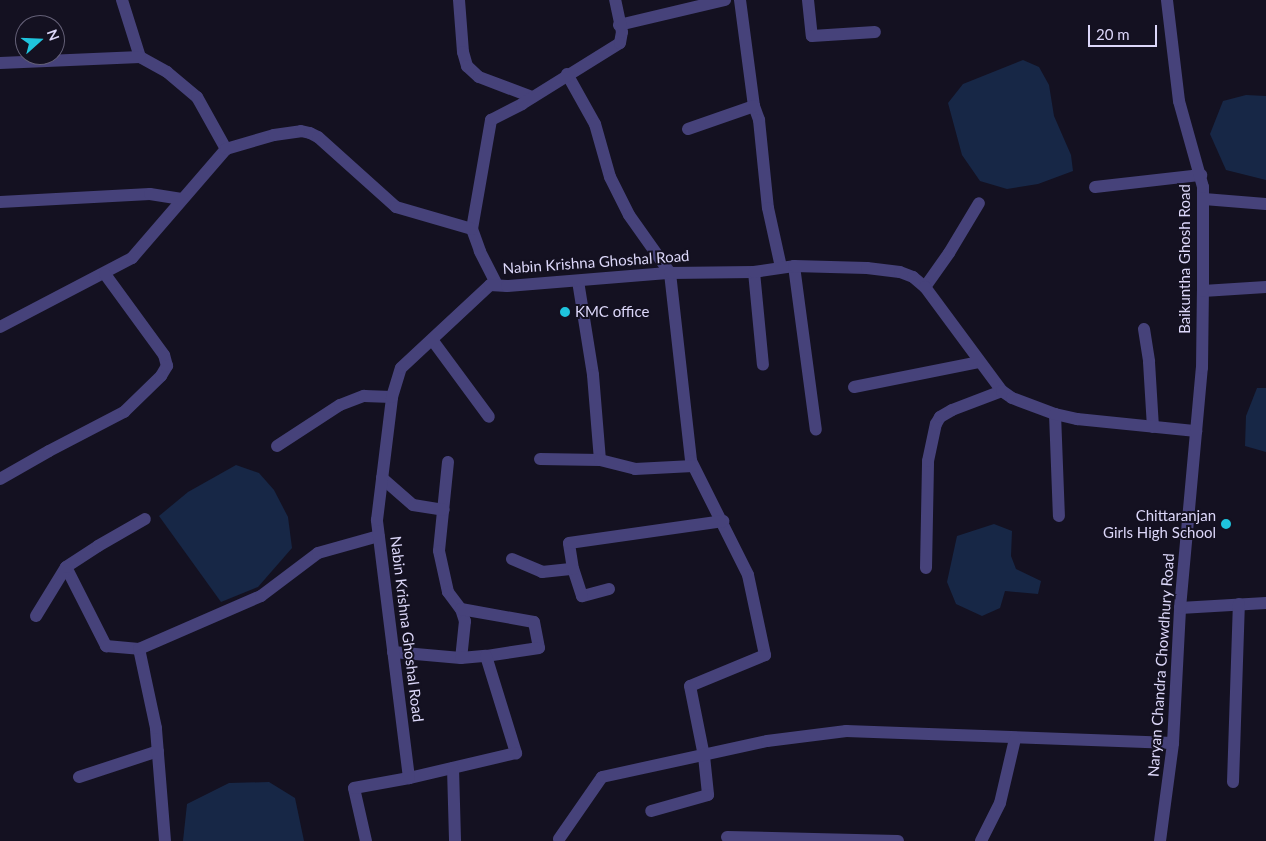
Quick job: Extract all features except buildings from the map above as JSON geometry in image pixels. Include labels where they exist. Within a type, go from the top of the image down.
[{"type":"street","points":[[122,0],[140,57]]},
{"type":"street","points":[[459,0],[463,52],[467,66],[479,77],[532,97]]},
{"type":"street","points":[[497,285],[480,251],[472,229],[490,120],[532,97],[620,43],[622,32],[616,0]]},
{"type":"street","points":[[619,24],[725,0]]},
{"type":"street","points":[[740,0],[754,106],[759,120],[768,208],[781,267]]},
{"type":"street","points":[[808,0],[812,36],[875,32]]},
{"type":"street","name":"Baikuntha Ghosh Road","points":[[1167,0],[1179,101],[1201,175],[1204,199],[1202,368],[1196,432]]},
{"type":"street","points":[[0,63],[140,57],[167,72],[198,97],[226,149]]},
{"type":"street","points":[[567,74],[595,124],[610,177],[628,215],[670,273],[690,461],[748,575],[765,655],[690,686],[704,756],[708,795],[651,811]]},
{"type":"street","points":[[688,129],[754,106]]},
{"type":"street","points":[[0,328],[132,258],[226,149],[274,135],[301,131],[310,133],[318,137],[396,208],[472,229]]},
{"type":"street","points":[[1095,187],[1201,175]]},
{"type":"street","points":[[0,202],[150,194],[182,199]]},
{"type":"street","points":[[1204,199],[1266,204]]},
{"type":"street","points":[[924,287],[949,253],[979,203]]},
{"type":"street","points":[[794,266],[816,430]]},
{"type":"street","name":"Nabin Krishna Ghoshal Road","points":[[409,778],[377,520],[392,397],[402,368],[433,341],[490,284],[578,282],[670,273],[754,272],[794,266],[894,271],[913,277],[924,287],[979,362],[1002,391],[1012,398],[1055,414],[1078,419],[1196,432]]},
{"type":"street","points":[[754,272],[763,365]]},
{"type":"street","points":[[0,479],[124,412],[161,376],[167,366],[164,355],[105,274]]},
{"type":"street","points":[[578,282],[593,375],[600,460]]},
{"type":"street","points":[[1203,291],[1266,287]]},
{"type":"street","points":[[1144,329],[1149,362],[1153,427]]},
{"type":"street","points":[[433,341],[489,417]]},
{"type":"street","points":[[854,387],[979,362]]},
{"type":"street","points":[[926,568],[928,461],[931,437],[936,424],[940,417],[952,410],[1002,391]]},
{"type":"street","points":[[277,446],[340,405],[364,396],[392,397]]},
{"type":"street","points":[[1055,414],[1059,516]]},
{"type":"street","name":"Naryan Chandra Chowdhury Road","points":[[1160,841],[1173,743],[1180,608],[1196,432]]},
{"type":"street","points":[[540,459],[600,460],[635,469],[693,466]]},
{"type":"street","points":[[448,462],[439,551],[448,592],[461,609],[465,621],[461,658]]},
{"type":"street","points":[[382,478],[413,505],[444,510]]},
{"type":"street","points":[[36,616],[66,567],[98,546],[145,520]]},
{"type":"street","points":[[609,589],[582,596],[573,569],[569,543],[722,521]]},
{"type":"street","points":[[66,567],[106,646],[139,648],[261,596],[318,553],[379,536]]},
{"type":"street","points":[[512,559],[542,572],[573,569]]},
{"type":"street","points":[[1180,608],[1266,603]]},
{"type":"street","points":[[1233,782],[1239,604]]},
{"type":"street","points":[[393,652],[461,658],[539,648],[534,622],[461,609]]},
{"type":"street","points":[[139,648],[156,728],[165,841]]},
{"type":"street","points":[[366,841],[354,788],[409,778],[516,753],[486,656]]},
{"type":"street","points":[[559,839],[602,777],[767,741],[846,731],[1015,739],[1173,743]]},
{"type":"street","points":[[981,841],[1000,802],[1015,739]]},
{"type":"street","points":[[79,777],[158,751]]},
{"type":"street","points":[[453,768],[455,841]]},
{"type":"street","points":[[727,836],[898,841]]},
{"type":"water","points":[[1023,60],[1039,67],[1049,85],[1054,116],[1071,155],[1073,171],[1038,184],[1007,189],[980,181],[962,155],[948,103],[963,84]]},
{"type":"water","points":[[1246,95],[1266,96],[1266,180],[1226,170],[1210,134],[1223,101]]},
{"type":"water","points":[[1257,388],[1266,388],[1266,452],[1245,446],[1246,416]]},
{"type":"water","points":[[236,465],[259,473],[274,490],[288,517],[292,548],[258,587],[221,602],[159,516],[188,492]]},
{"type":"water","points":[[994,524],[1012,531],[1011,556],[1016,569],[1041,581],[1038,594],[1005,591],[1000,608],[982,616],[956,604],[947,582],[957,536]]},
{"type":"water","points":[[269,782],[295,798],[304,841],[183,841],[187,804],[229,783]]},
{"type":"place","name":"KMC office","points":[[565,312]]},
{"type":"place","name":"Chittaranjan Girls High School","points":[[1226,524]]}]
